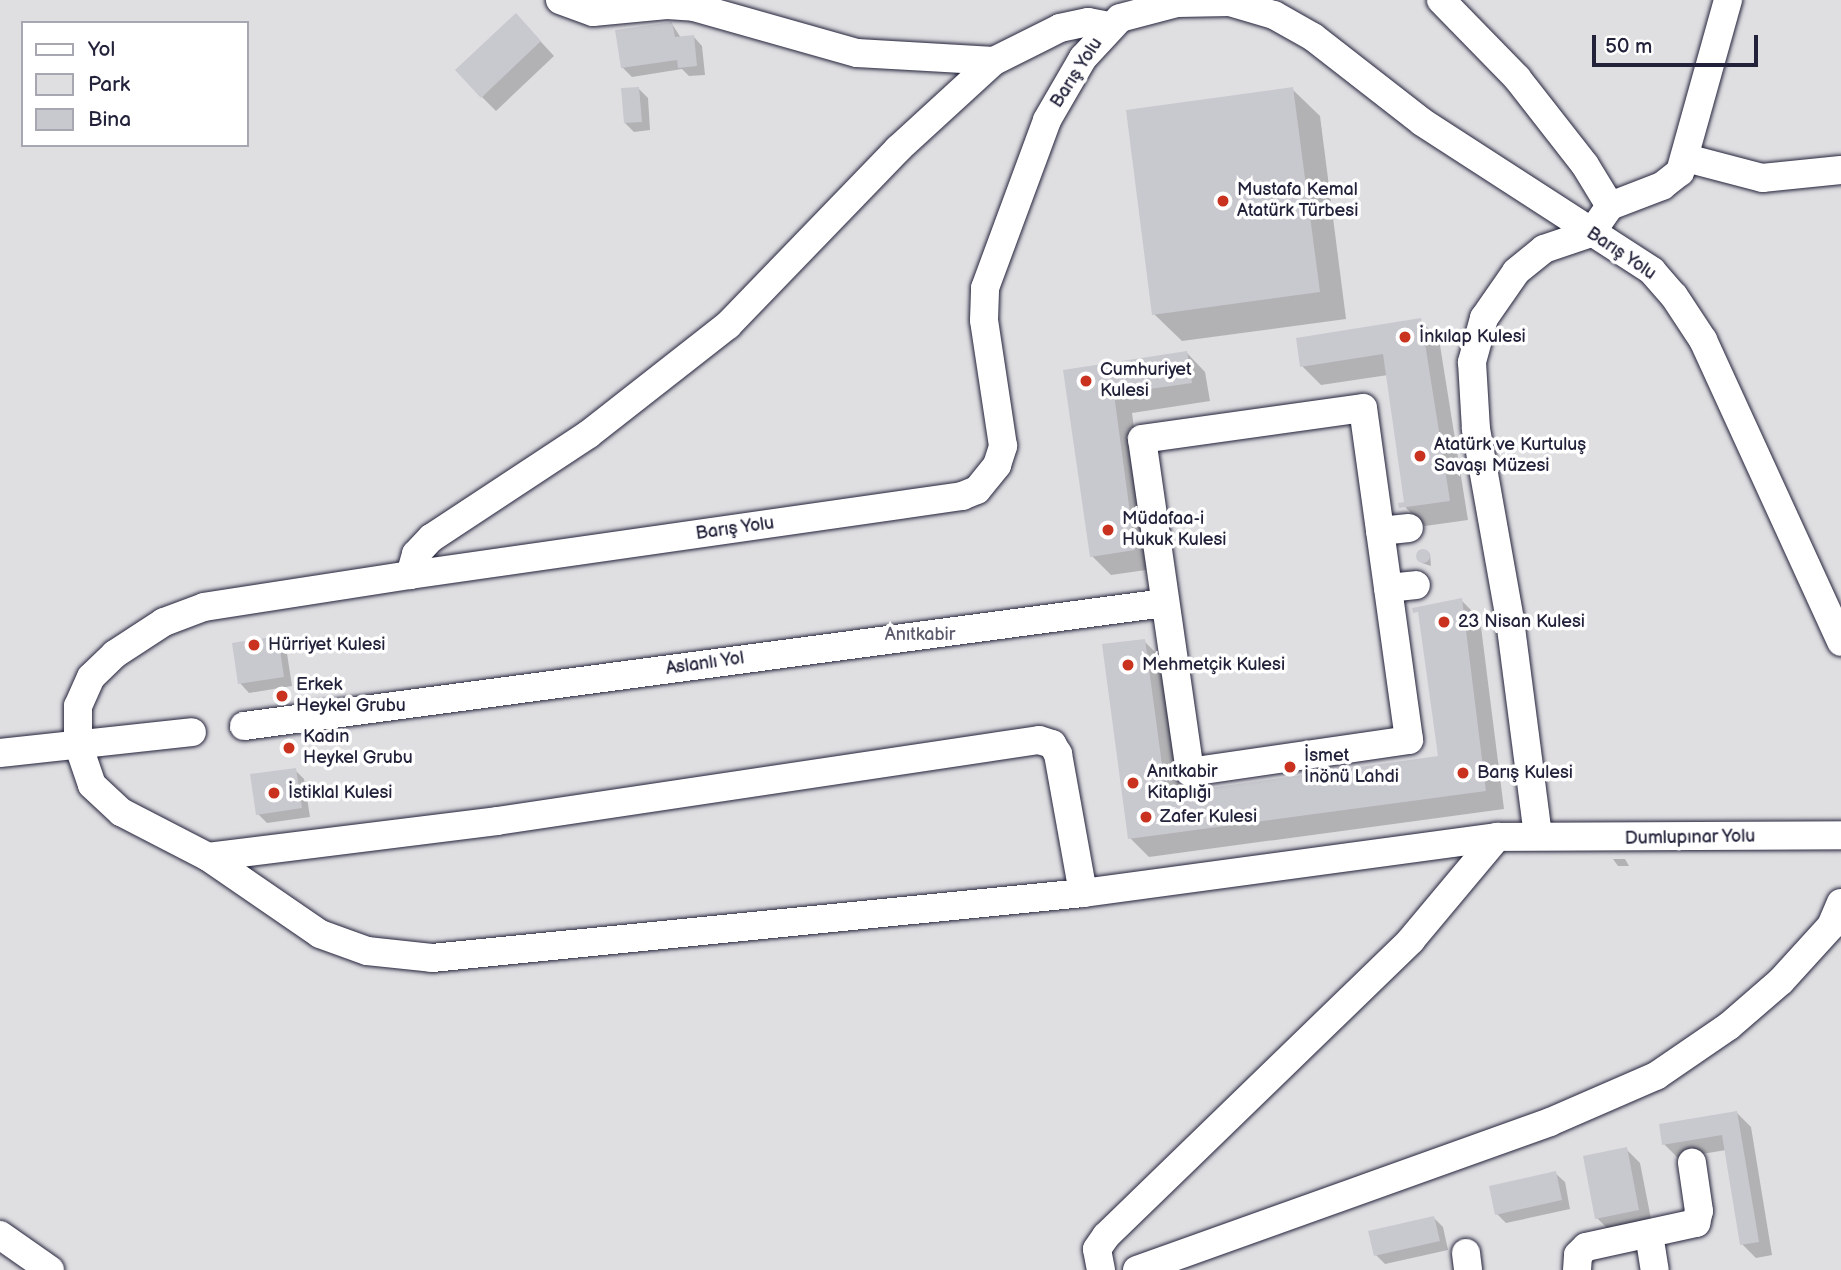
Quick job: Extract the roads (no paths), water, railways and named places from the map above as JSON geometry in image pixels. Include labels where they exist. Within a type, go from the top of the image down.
[{"type":"street","points":[[559,0],[593,12],[667,5],[694,7],[858,53],[994,61]]},
{"type":"street","points":[[1441,0],[1517,78],[1585,164],[1610,206]]},
{"type":"street","points":[[1538,835],[1510,620],[1476,429],[1472,362],[1488,309],[1516,272],[1544,250],[1591,233],[1610,206],[1668,182],[1686,158],[1728,0]]},
{"type":"street","name":"Barış Yolu","points":[[410,575],[948,498],[977,490],[997,465],[1003,446],[984,320],[987,278],[1047,120],[1068,81],[1109,26],[1132,12],[1177,3],[1230,2],[1275,15],[1338,55],[1422,122],[1651,271],[1689,317],[1841,642]]},
{"type":"street","points":[[410,575],[416,554],[431,538],[589,434],[728,325],[906,141],[994,61],[1076,23],[1109,26]]},
{"type":"street","points":[[1686,158],[1762,178],[1841,170]]},
{"type":"street","points":[[1363,408],[1380,531],[1409,740],[1190,772],[1142,439],[1250,412],[1363,408]]},
{"type":"street","points":[[1380,531],[1409,528]]},
{"type":"street","name":"Dumlupınar Yolu","points":[[410,575],[228,601],[164,622],[115,654],[91,677],[78,706],[78,744],[92,785],[104,798],[208,857],[320,934],[367,951],[432,958],[1083,893],[1497,837],[1538,835],[1622,839],[1841,835]]},
{"type":"street","points":[[1388,588],[1416,585]]},
{"type":"street","name":"Aslanlı Yol","points":[[244,726],[1165,603]]},
{"type":"street","points":[[0,753],[192,732]]},
{"type":"street","points":[[208,857],[497,821],[1039,740],[1052,744],[1058,754],[1083,893]]},
{"type":"street","points":[[1101,1270],[1097,1249],[1106,1237],[1411,940],[1497,837]]},
{"type":"street","points":[[1137,1270],[1550,1122],[1656,1076],[1729,1026],[1782,981],[1838,920]]},
{"type":"street","points":[[1577,1270],[1578,1255],[1586,1247],[1696,1223],[1699,1211],[1692,1163]]},
{"type":"street","points":[[1649,1234],[1655,1270]]},
{"type":"street","points":[[0,1235],[50,1270]]},
{"type":"place","name":"Mustafa Kemal Atatürk Türbesi","points":[[1223,201]]},
{"type":"place","name":"İnkılap Kulesi","points":[[1405,337]]},
{"type":"place","name":"Cumhuriyet Kulesi","points":[[1086,381]]},
{"type":"place","name":"Atatürk ve Kurtuluş Savaşı Müzesi","points":[[1420,456]]},
{"type":"place","name":"Müdafaa-i Hukuk Kulesi","points":[[1108,530]]},
{"type":"place","name":"23 Nisan Kulesi","points":[[1444,622]]},
{"type":"place","name":"Hürriyet Kulesi","points":[[254,645]]},
{"type":"place","name":"Mehmetçik Kulesi","points":[[1128,665]]},
{"type":"place","name":"Erkek Heykel Grubu","points":[[282,696]]},
{"type":"place","name":"Kadın Heykel Grubu","points":[[289,748]]},
{"type":"place","name":"İsmet İnönü Lahdi","points":[[1290,767]]},
{"type":"place","name":"Barış Kulesi","points":[[1463,773]]},
{"type":"place","name":"Anıtkabir Kitaplığı","points":[[1133,783]]},
{"type":"place","name":"İstiklal Kulesi","points":[[274,793]]},
{"type":"place","name":"Zafer Kulesi","points":[[1146,817]]},
{"type":"park label","name":"Anıtkabir","points":[[920,635]]}]
